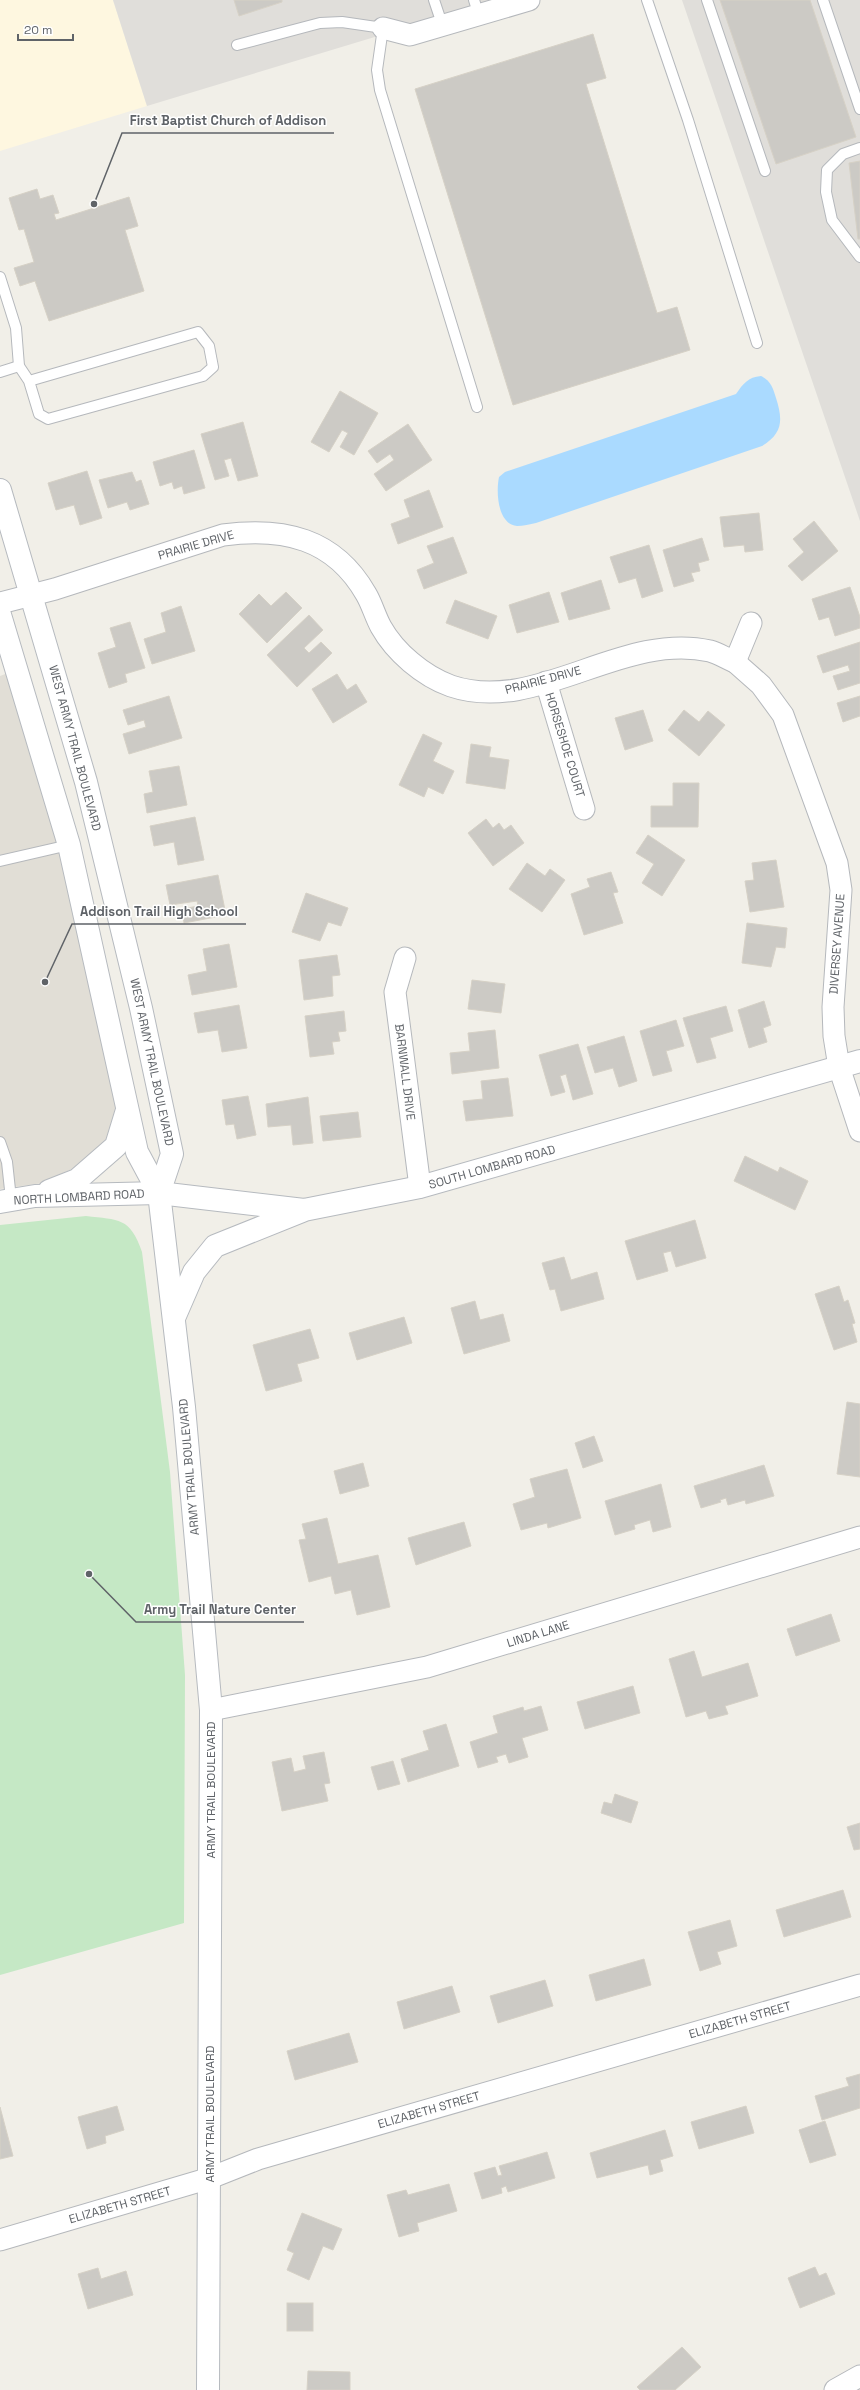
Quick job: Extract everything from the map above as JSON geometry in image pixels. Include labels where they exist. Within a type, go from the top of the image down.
[{"type":"main road","name":"WEST ARMY TRAIL BOULEVARD","points":[[0,490],[86,782],[141,1008],[172,1154],[159,1193]]},
{"type":"main road","points":[[0,615],[69,845],[137,1152],[159,1193]]},
{"type":"main road","points":[[69,845],[100,840]]},
{"type":"main road","name":"SOUTH LOMBARD ROAD","points":[[159,1193],[304,1210],[420,1187],[860,1061]]},
{"type":"main road","points":[[35,1196],[77,1180],[116,1146],[128,1109]]},
{"type":"main road","name":"NORTH LOMBARD ROAD","points":[[6,1200],[35,1196],[159,1193]]},
{"type":"main road","name":"ARMY TRAIL BOULEVARD","points":[[159,1193],[184,1407],[211,1710],[208,2390]]},
{"type":"main road","points":[[174,1319],[194,1272],[215,1246],[304,1210]]},
{"type":"street","points":[[383,28],[410,35],[443,27],[476,8],[529,0]]},
{"type":"street","name":"PRAIRIE DRIVE","points":[[0,603],[32,595],[223,535],[251,531],[277,533],[310,541],[336,557],[353,574],[362,588],[380,626],[394,646],[410,661],[438,680],[462,689],[480,692],[511,690],[546,682],[625,655],[664,649],[684,648],[711,651],[735,662]]},
{"type":"street","points":[[735,662],[751,623]]},
{"type":"street","name":"DIVERSEY AVENUE","points":[[735,662],[761,685],[783,715],[836,863],[842,890],[829,1070],[860,1131]]},
{"type":"street","name":"HORSESHOE COURT","points":[[546,682],[584,809]]},
{"type":"street","name":"BARNWALL DRIVE","points":[[405,958],[395,992],[420,1187]]},
{"type":"street","name":"LINDA LANE","points":[[211,1710],[427,1667],[860,1537]]},
{"type":"street","name":"ELIZABETH STREET","points":[[0,2240],[210,2178],[258,2159],[860,1985]]},
{"type":"street","points":[[835,2390],[860,2376]]},
{"type":"lane","points":[[434,0],[443,27]]},
{"type":"lane","points":[[646,0],[688,120],[757,343]]},
{"type":"lane","points":[[707,0],[765,171]]},
{"type":"lane","points":[[823,0],[860,109]]},
{"type":"lane","points":[[237,45],[320,23],[342,22],[383,28],[377,70],[380,90],[477,407]]},
{"type":"lane","points":[[859,253],[832,220],[826,192],[827,170],[843,154],[860,148]]},
{"type":"lane","points":[[0,278],[16,328],[19,366],[29,381],[39,414],[48,419],[203,376],[213,367],[209,346],[198,332],[29,381]]},
{"type":"lane","points":[[0,372],[19,366]]},
{"type":"lane","points":[[0,861],[69,845]]},
{"type":"lane","points":[[0,1142],[7,1162],[6,1200]]},
{"type":"shaded area","points":[[0,0],[113,0],[147,106],[0,151]]},
{"type":"shaded area","points":[[113,0],[497,0],[147,106]]},
{"type":"shaded area","points":[[682,0],[860,0],[860,521]]},
{"type":"shaded area","points":[[8,673],[64,855],[118,1110],[112,1138],[78,1166],[42,1183],[0,1189],[0,676]]},
{"type":"green space","points":[[86,1216],[107,1218],[122,1222],[133,1232],[142,1252],[170,1472],[185,1675],[184,1923],[0,1975],[0,1225]]},
{"type":"water","points":[[761,376],[767,380],[773,388],[780,413],[780,425],[778,431],[762,446],[536,523],[517,526],[510,524],[505,519],[499,506],[498,483],[499,477],[505,472],[736,394],[746,382]]},
{"type":"building","points":[[234,0],[282,0],[282,2],[239,16]]},
{"type":"building","points":[[720,0],[810,0],[856,137],[776,164]]},
{"type":"building","points":[[593,34],[606,78],[586,84],[657,313],[677,307],[690,350],[513,405],[415,89]]},
{"type":"building","points":[[860,161],[860,239],[858,239],[849,163]]},
{"type":"building","points":[[37,189],[40,199],[53,195],[59,213],[54,214],[56,220],[129,197],[138,226],[125,230],[144,291],[49,321],[35,281],[20,286],[14,268],[34,262],[24,229],[19,230],[9,198]]},
{"type":"building","points":[[340,391],[378,413],[354,455],[340,447],[348,433],[342,430],[329,452],[311,442]]},
{"type":"building","points":[[243,422],[258,476],[238,481],[231,458],[224,460],[229,476],[215,480],[201,434]]},
{"type":"building","points":[[408,424],[432,460],[386,491],[374,474],[394,460],[390,454],[377,463],[368,451]]},
{"type":"building","points":[[194,450],[205,488],[184,494],[182,486],[174,489],[172,482],[160,486],[153,462]]},
{"type":"building","points":[[87,471],[102,518],[80,525],[74,505],[56,510],[48,483]]},
{"type":"building","points":[[132,472],[136,482],[141,480],[149,504],[130,510],[127,502],[108,508],[99,480]]},
{"type":"building","points":[[429,490],[443,527],[398,544],[391,524],[410,517],[404,500]]},
{"type":"building","points":[[759,513],[763,550],[745,552],[744,545],[724,547],[720,517]]},
{"type":"building","points":[[814,521],[838,551],[802,581],[788,566],[804,552],[793,539]]},
{"type":"building","points":[[453,537],[467,573],[424,589],[417,570],[434,563],[427,546]]},
{"type":"building","points":[[702,538],[709,560],[698,563],[700,571],[691,573],[694,581],[674,587],[663,550]]},
{"type":"building","points":[[649,545],[663,591],[642,598],[636,578],[619,583],[610,557]]},
{"type":"building","points":[[601,580],[610,609],[569,620],[561,593]]},
{"type":"building","points":[[850,587],[860,617],[860,628],[835,636],[829,617],[819,620],[812,599]]},
{"type":"building","points":[[286,592],[302,608],[267,643],[239,614],[259,594],[271,606]]},
{"type":"building","points":[[549,592],[559,622],[517,633],[509,605]]},
{"type":"building","points":[[455,600],[497,616],[488,639],[446,623]]},
{"type":"building","points":[[181,606],[195,651],[152,664],[144,639],[166,632],[161,613]]},
{"type":"building","points":[[309,615],[323,630],[304,648],[309,653],[321,642],[332,653],[297,687],[267,655]]},
{"type":"building","points":[[130,622],[145,668],[125,674],[127,682],[109,688],[98,653],[116,647],[110,628]]},
{"type":"building","points":[[860,642],[860,683],[838,690],[833,676],[850,671],[848,665],[823,673],[817,656]]},
{"type":"building","points":[[337,674],[347,690],[356,684],[367,702],[333,723],[312,689]]},
{"type":"building","points":[[169,696],[182,738],[129,754],[123,734],[146,727],[144,720],[128,725],[123,710]]},
{"type":"building","points":[[860,696],[860,716],[843,722],[837,703]]},
{"type":"building","points":[[643,710],[653,741],[625,750],[615,718]]},
{"type":"building","points":[[684,710],[699,722],[708,711],[725,725],[699,756],[668,730]]},
{"type":"building","points":[[423,734],[442,743],[433,761],[454,771],[443,794],[428,787],[424,797],[399,785]]},
{"type":"building","points":[[471,744],[491,747],[489,757],[509,760],[505,789],[466,783]]},
{"type":"building","points":[[179,766],[187,805],[147,813],[144,794],[153,792],[149,771]]},
{"type":"building","points":[[673,783],[699,783],[698,827],[651,827],[651,806],[673,806]]},
{"type":"building","points":[[195,817],[204,860],[178,865],[174,842],[154,846],[150,826]]},
{"type":"building","points":[[486,819],[493,828],[499,823],[504,830],[511,825],[524,843],[493,866],[468,833]]},
{"type":"building","points":[[648,835],[685,860],[662,896],[642,883],[654,864],[636,853]]},
{"type":"building","points":[[776,860],[784,907],[750,912],[745,881],[754,880],[752,863]]},
{"type":"building","points":[[527,863],[545,876],[550,869],[565,880],[542,912],[509,889]]},
{"type":"building","points":[[611,872],[618,892],[613,893],[623,923],[584,935],[571,894],[590,887],[587,879]]},
{"type":"building","points":[[218,875],[226,915],[184,923],[182,909],[198,906],[197,901],[170,905],[166,885]]},
{"type":"building","points":[[306,893],[348,908],[341,926],[328,922],[320,941],[292,932]]},
{"type":"building","points":[[747,923],[787,928],[785,948],[776,947],[771,967],[742,963]]},
{"type":"building","points":[[229,944],[237,987],[192,995],[188,975],[207,971],[203,949]]},
{"type":"building","points":[[337,955],[340,975],[332,976],[333,996],[304,1000],[299,960]]},
{"type":"building","points":[[472,980],[505,984],[501,1013],[468,1009]]},
{"type":"building","points":[[764,1001],[771,1025],[763,1028],[767,1042],[749,1048],[738,1010]]},
{"type":"building","points":[[239,1005],[247,1048],[222,1052],[218,1030],[198,1033],[194,1013]]},
{"type":"building","points":[[726,1006],[733,1031],[710,1038],[716,1058],[697,1063],[683,1018]]},
{"type":"building","points":[[344,1011],[346,1031],[338,1032],[340,1041],[332,1042],[334,1054],[310,1057],[305,1016]]},
{"type":"building","points":[[676,1020],[684,1046],[666,1051],[672,1071],[653,1076],[640,1031]]},
{"type":"building","points":[[495,1030],[499,1068],[452,1074],[450,1053],[470,1051],[468,1033]]},
{"type":"building","points":[[624,1036],[637,1081],[619,1087],[613,1068],[595,1073],[587,1047]]},
{"type":"building","points":[[578,1044],[593,1094],[573,1100],[566,1074],[560,1076],[565,1092],[551,1096],[539,1055]]},
{"type":"building","points":[[508,1078],[513,1116],[466,1121],[463,1101],[483,1099],[481,1081]]},
{"type":"building","points":[[248,1096],[256,1135],[237,1139],[234,1124],[226,1125],[222,1100]]},
{"type":"building","points":[[308,1097],[313,1143],[293,1145],[291,1125],[268,1127],[266,1104]]},
{"type":"building","points":[[358,1112],[361,1137],[323,1141],[320,1116]]},
{"type":"building","points":[[745,1156],[778,1172],[780,1167],[808,1181],[795,1210],[734,1181]]},
{"type":"building","points":[[695,1220],[706,1258],[676,1267],[671,1251],[663,1253],[668,1271],[637,1280],[625,1241]]},
{"type":"building","points":[[564,1257],[571,1280],[597,1272],[604,1299],[561,1311],[555,1289],[550,1290],[542,1263]]},
{"type":"building","points":[[839,1286],[844,1302],[848,1300],[855,1323],[852,1324],[857,1342],[834,1350],[815,1294]]},
{"type":"building","points":[[475,1301],[480,1320],[503,1314],[510,1341],[464,1354],[451,1308]]},
{"type":"building","points":[[404,1317],[412,1343],[357,1360],[349,1333]]},
{"type":"building","points":[[310,1329],[319,1358],[297,1364],[302,1381],[266,1391],[253,1345]]},
{"type":"building","points":[[847,1402],[860,1404],[860,1477],[837,1474]]},
{"type":"building","points":[[594,1436],[603,1461],[583,1468],[575,1443]]},
{"type":"building","points":[[363,1463],[369,1486],[340,1494],[334,1471]]},
{"type":"building","points":[[764,1465],[774,1496],[746,1504],[745,1500],[728,1505],[726,1498],[720,1500],[721,1502],[701,1508],[694,1486]]},
{"type":"building","points":[[567,1469],[581,1518],[548,1528],[547,1523],[521,1530],[513,1504],[535,1497],[530,1479]]},
{"type":"building","points":[[661,1484],[671,1527],[653,1532],[650,1520],[634,1525],[635,1529],[615,1535],[605,1501]]},
{"type":"building","points":[[327,1518],[338,1564],[378,1555],[390,1607],[357,1615],[351,1590],[335,1594],[331,1576],[309,1582],[299,1540],[306,1539],[302,1524]]},
{"type":"building","points":[[464,1522],[471,1546],[416,1565],[408,1538]]},
{"type":"building","points":[[831,1614],[840,1641],[796,1656],[787,1629]]},
{"type":"building","points":[[694,1651],[702,1677],[748,1663],[758,1696],[725,1706],[728,1714],[709,1719],[706,1711],[686,1717],[669,1659]]},
{"type":"building","points":[[633,1686],[640,1713],[585,1729],[577,1702]]},
{"type":"building","points":[[541,1706],[548,1730],[522,1738],[528,1757],[509,1763],[506,1754],[496,1757],[498,1762],[478,1768],[470,1742],[498,1733],[493,1716],[523,1707],[524,1711]]},
{"type":"building","points":[[446,1724],[459,1766],[408,1782],[401,1759],[429,1750],[423,1731]]},
{"type":"building","points":[[324,1752],[330,1783],[324,1784],[328,1801],[282,1811],[272,1762],[291,1758],[294,1772],[306,1769],[303,1756]]},
{"type":"building","points":[[393,1761],[400,1784],[378,1790],[371,1767]]},
{"type":"building","points":[[615,1794],[638,1802],[631,1823],[601,1813],[604,1802],[612,1804]]},
{"type":"building","points":[[860,1823],[860,1849],[854,1850],[847,1827]]},
{"type":"building","points":[[843,1890],[851,1917],[784,1937],[776,1910]]},
{"type":"building","points":[[730,1920],[737,1946],[717,1952],[721,1964],[700,1971],[688,1932]]},
{"type":"building","points":[[644,1959],[651,1985],[596,2001],[589,1975]]},
{"type":"building","points":[[545,1980],[553,2006],[498,2023],[490,1996]]},
{"type":"building","points":[[452,1986],[460,2012],[404,2029],[397,2002]]},
{"type":"building","points":[[349,2033],[358,2062],[295,2080],[287,2051]]},
{"type":"building","points":[[860,2074],[860,2108],[822,2120],[815,2096],[849,2086],[846,2078]]},
{"type":"building","points":[[117,2106],[124,2130],[105,2136],[106,2143],[87,2149],[78,2117]]},
{"type":"building","points":[[746,2106],[754,2133],[699,2149],[691,2122]]},
{"type":"building","points":[[0,2107],[13,2156],[0,2159]]},
{"type":"building","points":[[825,2121],[836,2155],[810,2163],[799,2130]]},
{"type":"building","points":[[665,2130],[673,2156],[660,2160],[663,2171],[650,2175],[648,2165],[597,2178],[590,2153]]},
{"type":"building","points":[[547,2152],[555,2178],[508,2192],[506,2186],[501,2188],[502,2193],[482,2199],[474,2173],[495,2167],[498,2176],[502,2175],[499,2166]]},
{"type":"building","points":[[449,2184],[457,2211],[417,2223],[419,2231],[399,2237],[387,2195],[406,2190],[408,2195]]},
{"type":"building","points":[[302,2213],[342,2229],[333,2250],[323,2246],[309,2280],[287,2270],[294,2253],[287,2250]]},
{"type":"building","points":[[815,2267],[819,2276],[826,2273],[835,2294],[800,2308],[788,2278]]},
{"type":"building","points":[[98,2268],[101,2279],[126,2271],[133,2295],[88,2309],[78,2274]]},
{"type":"building","points":[[287,2303],[313,2303],[313,2331],[287,2331]]},
{"type":"building","points":[[682,2347],[701,2367],[675,2390],[640,2390],[637,2387]]},
{"type":"building","points":[[308,2371],[350,2372],[350,2390],[307,2390]]},
{"type":"place","name":"First Baptist Church of Addison","points":[[94,204]]},
{"type":"place","name":"Addison Trail High School","points":[[45,982]]},
{"type":"place","name":"Army Trail Nature Center","points":[[89,1574]]}]
